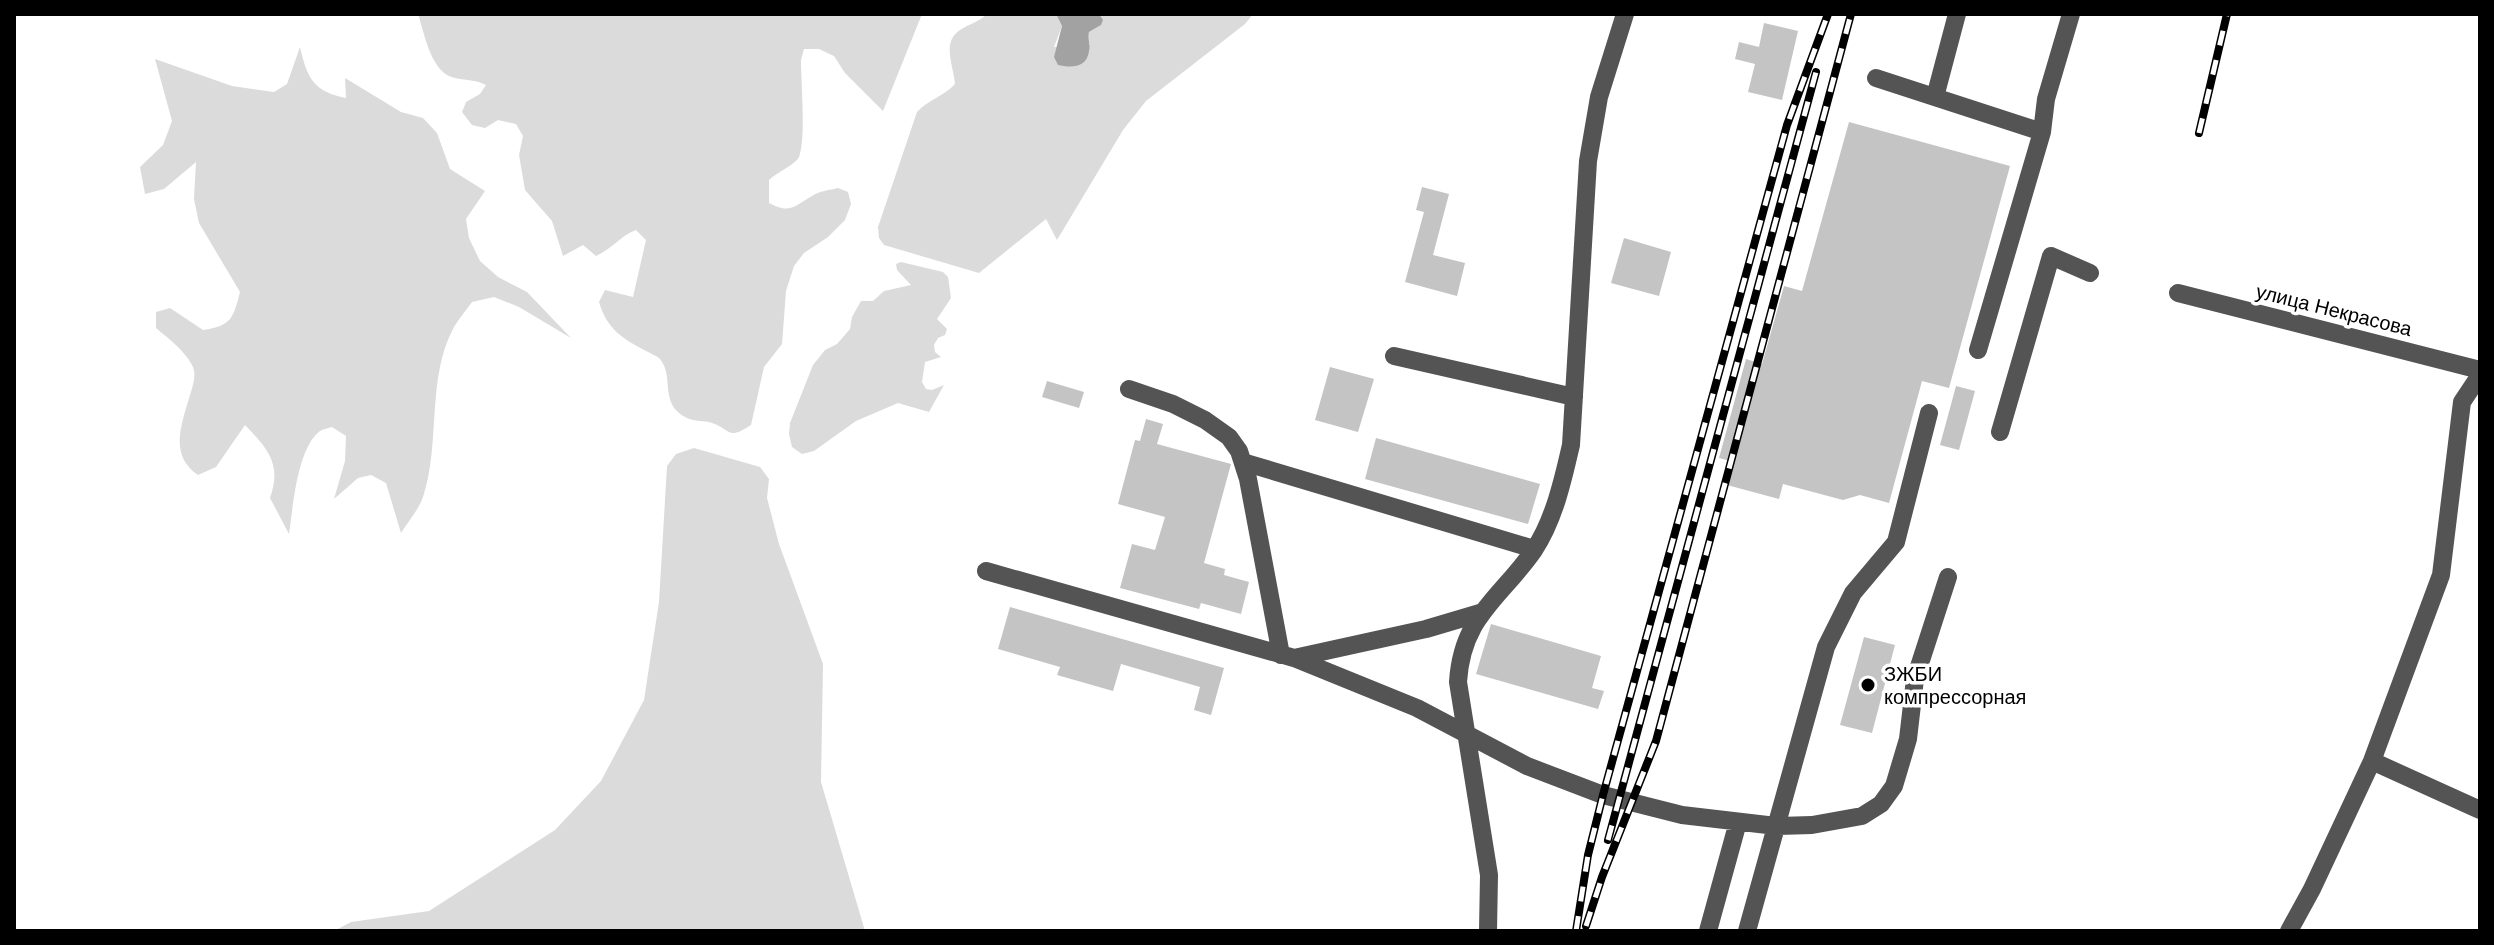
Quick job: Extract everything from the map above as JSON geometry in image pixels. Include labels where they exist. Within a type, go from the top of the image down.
[{"type":"street","points":[[1488,931],[1489,875],[1458,682],[1459,661],[1480,613],[1534,549],[1546,530],[1564,474],[1571,445],[1588,161],[1599,97],[1625,14]]},
{"type":"street","points":[[1935,97],[1957,14]]},
{"type":"street","points":[[1978,350],[2042,132],[2046,99],[2071,14]]},
{"type":"street","points":[[1876,78],[2042,132]]},
{"type":"street","points":[[2000,432],[2051,256],[2090,273]]},
{"type":"street","name":"улица Некрасова","points":[[2178,293],[2480,372]]},
{"type":"street","points":[[1394,356],[1574,397]]},
{"type":"street","points":[[2289,931],[2372,761],[2441,575],[2462,402],[2480,372]]},
{"type":"street","points":[[1129,389],[1173,404],[1205,420],[1229,437],[1239,451],[1287,656]]},
{"type":"street","points":[[1747,931],[1826,647],[1853,593],[1896,542],[1929,413]]},
{"type":"street","points":[[1243,462],[1534,549]]},
{"type":"street","points":[[986,571],[1287,656],[1402,702],[1527,766],[1603,795],[1682,815],[1776,826],[1812,825],[1862,816],[1881,804],[1894,786],[1908,739],[1915,679],[1948,577]]},
{"type":"street","points":[[1287,656],[1426,629],[1480,613]]},
{"type":"street","points":[[2372,761],[2480,810]]},
{"type":"street","points":[[1708,931],[1738,822]]},
{"type":"shaded area","points":[[418,14],[922,14],[883,111],[845,73],[834,56],[819,49],[804,49],[801,60],[801,149],[797,160],[769,180],[769,203],[787,209],[818,193],[838,188],[848,192],[851,204],[845,220],[828,237],[804,253],[794,266],[786,291],[782,344],[764,367],[751,425],[733,433],[678,412],[670,398],[660,359],[616,331],[606,319],[599,302],[605,290],[633,297],[646,240],[636,230],[596,256],[583,245],[563,256],[552,221],[525,190],[519,155],[523,136],[516,124],[498,120],[485,128],[472,125],[462,112],[466,102],[480,94],[486,85],[453,78],[442,71],[429,48]]},
{"type":"shaded area","points":[[987,14],[1056,14],[1062,26],[1054,47],[1090,45],[1087,39],[1089,32],[1101,25],[1099,14],[1253,14],[1245,24],[1146,101],[1123,130],[1057,240],[1046,219],[979,273],[884,245],[879,238],[878,227],[917,112],[955,84],[950,55],[954,35]]},
{"type":"shaded area","points":[[1056,14],[1099,14],[1103,20],[1101,25],[1089,32],[1088,57],[1082,64],[1058,65],[1054,57],[1062,26]]},
{"type":"shaded area","points":[[300,47],[309,75],[326,92],[346,98],[345,78],[401,112],[423,118],[437,133],[450,169],[485,191],[466,219],[469,238],[480,261],[498,277],[527,292],[571,338],[519,307],[494,297],[472,302],[454,327],[445,347],[437,389],[428,476],[421,502],[401,533],[386,483],[371,475],[358,478],[334,499],[345,461],[346,436],[332,427],[320,431],[306,451],[297,479],[289,534],[270,498],[274,476],[271,458],[245,425],[216,467],[198,475],[189,467],[180,449],[181,429],[194,372],[185,354],[156,328],[156,312],[170,308],[203,330],[212,328],[229,320],[240,292],[199,223],[194,199],[196,162],[164,189],[145,194],[140,167],[163,145],[172,121],[155,59],[232,86],[274,92],[287,84]]},
{"type":"shaded area","points":[[901,262],[943,272],[948,277],[951,298],[937,319],[947,329],[934,345],[935,352],[941,357],[925,362],[922,382],[926,389],[932,390],[944,385],[929,412],[898,403],[856,421],[814,451],[802,454],[792,447],[790,423],[813,365],[850,329],[852,317],[861,301],[873,301],[884,291],[911,285],[897,270],[896,264]]},
{"type":"shaded area","points":[[694,448],[760,467],[769,479],[767,498],[779,544],[823,664],[821,782],[865,931],[334,931],[351,922],[429,911],[555,830],[601,781],[644,700],[659,602],[667,466],[676,454]]},
{"type":"building","points":[[1764,23],[1798,31],[1782,100],[1748,92],[1755,64],[1735,59],[1739,42],[1759,47]]},
{"type":"building","points":[[1849,122],[2010,166],[1949,388],[1922,381],[1889,503],[1860,495],[1843,500],[1783,484],[1779,499],[1727,485],[1734,462],[1719,458],[1746,359],[1762,364],[1784,286],[1802,291]]},
{"type":"building","points":[[1422,187],[1449,194],[1433,255],[1465,263],[1457,296],[1405,282],[1424,212],[1416,210]]},
{"type":"building","points":[[1624,238],[1671,252],[1659,296],[1611,283]]},
{"type":"building","points":[[1330,367],[1374,379],[1358,432],[1315,420]]},
{"type":"building","points":[[1047,381],[1084,392],[1079,408],[1042,397]]},
{"type":"building","points":[[1956,386],[1975,391],[1959,450],[1940,445]]},
{"type":"building","points":[[1146,419],[1163,424],[1157,444],[1231,464],[1204,563],[1225,569],[1224,575],[1249,582],[1241,614],[1201,603],[1199,609],[1120,588],[1132,544],[1155,550],[1165,517],[1118,504],[1135,440],[1140,441]]},
{"type":"building","points":[[1376,438],[1540,484],[1528,524],[1365,479]]},
{"type":"building","points":[[1010,607],[1224,668],[1211,715],[1194,710],[1200,687],[1121,664],[1113,691],[1057,675],[1060,667],[998,649]]},
{"type":"building","points":[[1491,624],[1601,656],[1592,688],[1604,691],[1598,709],[1476,674]]},
{"type":"building","name":"ЗЖБИ компрессорная","points":[[1864,637],[1895,645],[1872,733],[1840,725]]},
{"type":"railway","points":[[1576,931],[1588,855],[1603,795],[1787,125],[1828,14]]},
{"type":"railway","points":[[1586,926],[1656,741],[1851,14]]},
{"type":"railway","points":[[2199,133],[2227,14]]},
{"type":"railway","points":[[1608,840],[1816,72]]},
{"type":"place","name":"ЗЖБИ компрессорная","points":[[1868,685]]}]
